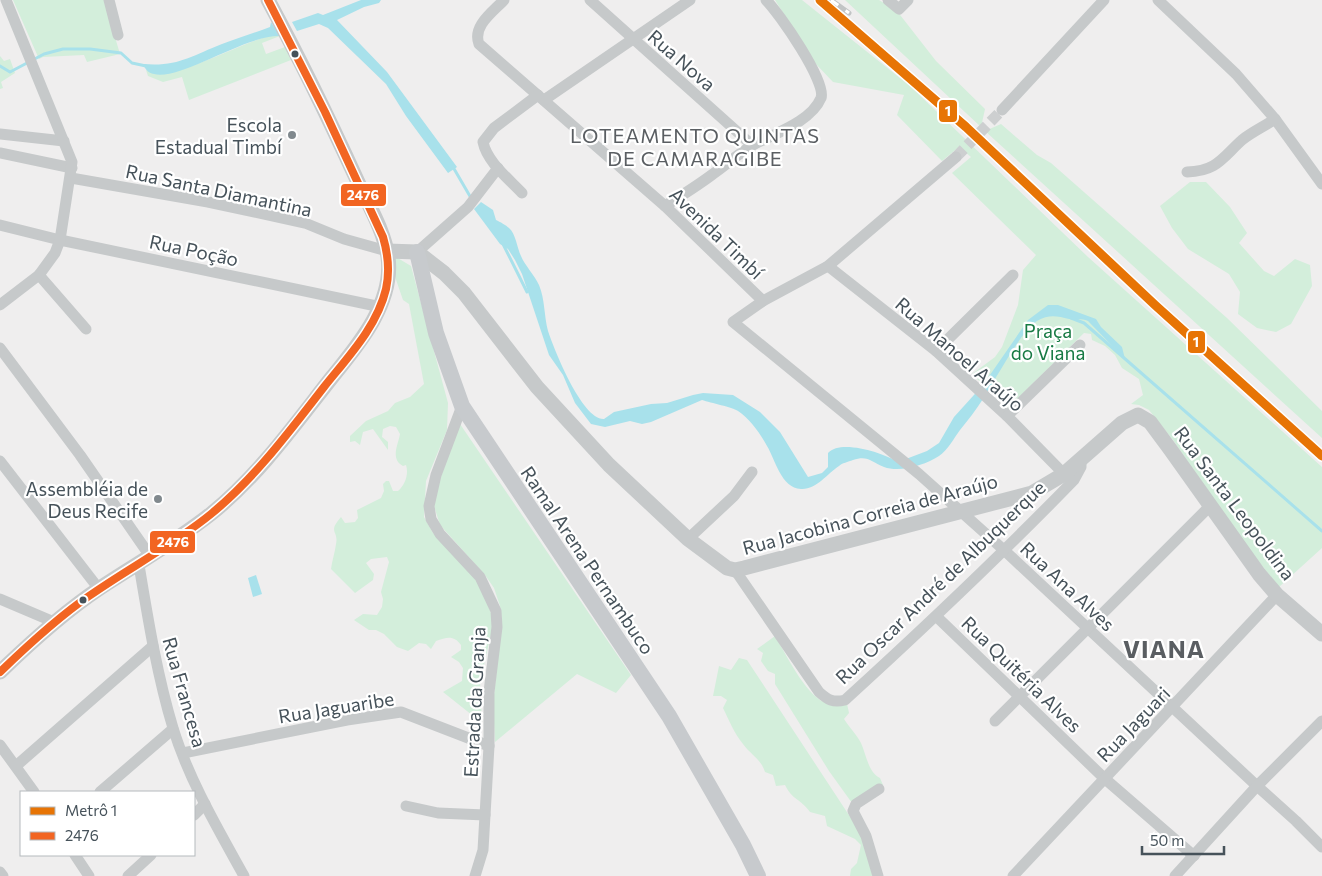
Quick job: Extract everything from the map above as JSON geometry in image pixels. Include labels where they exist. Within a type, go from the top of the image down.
[{"type":"main road","name":"Ramal Arena Pernambuco","points":[[417,252],[436,333],[462,406],[669,716],[743,845],[758,876]]},
{"type":"street","points":[[0,305],[39,275],[50,262],[60,240],[72,170],[64,141],[34,63],[6,0]]},
{"type":"street","points":[[109,0],[118,35]]},
{"type":"street","points":[[0,672],[54,622],[99,589],[184,534],[214,511],[272,454],[348,358],[381,307],[386,284],[387,251],[377,224],[268,0]]},
{"type":"street","name":"Avenida Timbí","points":[[504,0],[480,26],[477,38],[480,44],[665,206],[763,301]]},
{"type":"street","name":"Rua Nova","points":[[590,0],[752,145]]},
{"type":"street","points":[[522,193],[498,168],[485,150],[483,142],[487,135],[690,0]]},
{"type":"street","points":[[665,206],[752,145],[788,129],[815,106],[821,97],[820,82],[816,74],[802,54],[788,28],[766,0]]},
{"type":"street","points":[[888,0],[899,9],[908,0]]},
{"type":"street","points":[[1002,110],[1104,0]]},
{"type":"street","points":[[1158,0],[1236,74],[1275,119],[1322,184]]},
{"type":"street","points":[[1187,172],[1200,171],[1216,165],[1244,139],[1275,119]]},
{"type":"street","points":[[0,134],[64,141]]},
{"type":"street","name":"Rua Santa Diamantina","points":[[0,154],[305,223],[344,239],[387,251]]},
{"type":"street","points":[[763,301],[828,266],[956,157]]},
{"type":"street","points":[[387,251],[417,252],[468,207],[498,168]]},
{"type":"street","name":"Rua Poção","points":[[0,225],[60,240],[381,307]]},
{"type":"street","name":"Rua Oscar André de Albuquerque","points":[[417,252],[444,273],[464,293],[537,387],[609,465],[688,539],[727,568],[735,570],[819,692],[828,700],[837,702],[845,700],[937,617],[1074,480],[1081,467],[1081,460]]},
{"type":"street","name":"Rua Manoel Araújo","points":[[828,266],[936,351],[1007,416],[1064,474]]},
{"type":"street","points":[[39,275],[86,329]]},
{"type":"street","points":[[936,351],[1012,275]]},
{"type":"street","name":"Rua Ana Alves","points":[[763,301],[734,322],[919,474],[1005,551],[1322,847]]},
{"type":"street","points":[[1007,416],[1080,345]]},
{"type":"street","points":[[0,348],[80,455],[144,560]]},
{"type":"street","name":"Estrada da Granja","points":[[462,406],[436,475],[429,506],[431,519],[440,534],[480,577],[496,611],[498,627],[489,692],[489,746],[483,850],[475,876]]},
{"type":"street","name":"Rua Jacobina Correia de Araújo","points":[[735,570],[1032,492],[1064,474],[1122,423],[1138,415]]},
{"type":"street","name":"Rua Santa Leopoldina","points":[[1138,415],[1150,422],[1211,505],[1234,542],[1277,595],[1322,634]]},
{"type":"street","points":[[0,461],[99,589]]},
{"type":"street","points":[[688,539],[734,496],[752,472]]},
{"type":"street","points":[[995,721],[1211,505]]},
{"type":"street","name":"Rua Francesa","points":[[144,560],[153,646],[174,729],[205,804],[244,876]]},
{"type":"street","name":"Rua Jaguari","points":[[1013,876],[1277,595]]},
{"type":"street","points":[[0,599],[54,622]]},
{"type":"street","name":"Rua Quitéria Alves","points":[[937,617],[1104,778],[1194,856]]},
{"type":"street","points":[[16,766],[153,646]]},
{"type":"street","name":"Rua Jaguaribe","points":[[183,753],[347,720],[401,712],[489,746]]},
{"type":"street","points":[[1175,876],[1257,786],[1322,721]]},
{"type":"street","points":[[101,791],[174,729]]},
{"type":"street","points":[[0,745],[33,791]]},
{"type":"street","points":[[878,876],[866,836],[853,811],[856,804],[880,789]]},
{"type":"street","points":[[195,814],[205,804]]},
{"type":"street","points":[[406,806],[438,814],[485,815]]},
{"type":"street","points":[[76,856],[89,876]]},
{"type":"street","points":[[128,876],[150,856]]},
{"type":"street","points":[[0,872],[3,876]]},
{"type":"green space","points":[[13,0],[104,0],[120,54],[87,62],[84,55],[43,57],[39,59]]},
{"type":"green space","name":"Praça do Viana","points":[[775,0],[802,0],[910,86],[1088,257],[1322,467],[1322,548],[1279,587],[1241,540],[1173,440],[1149,410],[1139,405],[1131,404],[1143,395],[1139,379],[1122,368],[1115,355],[1105,346],[1092,340],[1091,334],[1084,333],[1008,408],[972,374],[995,357],[1002,347],[1018,305],[1023,270],[1036,255],[952,173],[971,157],[959,147],[942,161],[897,115],[904,95],[833,82],[814,62]]},
{"type":"green space","points":[[845,0],[879,0],[897,11],[936,61],[985,109],[981,127]]},
{"type":"green space","points":[[270,36],[280,36],[262,43],[266,54],[285,47],[291,60],[189,100],[182,77],[163,82],[148,76],[146,70],[157,73],[188,67]]},
{"type":"green space","points":[[0,56],[4,61],[10,59],[15,73],[1,82],[3,88],[0,89]]},
{"type":"green space","points":[[1001,124],[1037,155],[1051,163],[1227,318],[1322,411],[1322,438],[985,131]]},
{"type":"green space","points":[[1190,182],[1206,182],[1230,207],[1247,233],[1239,243],[1264,271],[1274,276],[1295,259],[1310,265],[1312,286],[1291,324],[1276,332],[1257,328],[1238,314],[1240,292],[1229,274],[1188,249],[1172,228],[1160,206]]},
{"type":"green space","points":[[391,254],[411,266],[448,403],[447,430],[426,481],[424,517],[433,533],[478,578],[492,616],[492,630],[480,682],[482,723],[443,692],[462,681],[463,668],[459,662],[451,657],[461,650],[461,645],[456,640],[447,638],[436,641],[431,649],[426,644],[419,643],[408,651],[397,647],[384,634],[376,630],[369,630],[354,620],[363,614],[377,615],[382,607],[383,599],[381,592],[389,562],[387,557],[371,559],[366,563],[374,574],[373,580],[355,593],[331,569],[337,539],[334,529],[341,517],[345,523],[355,522],[358,518],[357,510],[381,498],[384,491],[383,484],[386,481],[389,481],[393,491],[398,491],[407,476],[406,465],[403,466],[399,463],[396,456],[400,434],[396,427],[390,426],[383,429],[382,437],[388,442],[388,450],[373,429],[363,432],[360,445],[355,441],[350,442],[350,436],[366,421],[388,411],[395,403],[410,397],[424,384],[409,304],[403,300],[393,271]]},
{"type":"green space","points":[[460,424],[631,675],[616,693],[577,674],[495,742],[493,704],[502,621],[500,606],[494,588],[485,575],[440,525],[434,506],[440,479]]},
{"type":"green space","points":[[775,636],[796,673],[817,698],[829,704],[847,704],[849,713],[844,719],[859,740],[870,767],[880,778],[883,785],[852,803],[829,771],[775,684],[775,674],[768,671],[761,661],[763,653],[757,649]]},
{"type":"green space","points":[[739,658],[747,660],[864,838],[874,876],[850,876],[851,869],[857,863],[861,845],[855,839],[827,826],[825,816],[810,812],[791,794],[785,785],[776,786],[773,775],[765,772],[761,764],[737,735],[723,708],[727,700],[721,696],[713,696],[719,666],[731,670]]},
{"type":"water","points":[[361,0],[381,0],[379,3],[364,7],[337,20],[387,72],[457,167],[448,173],[406,116],[386,84],[328,28],[319,24],[297,31],[292,22],[318,13],[323,15]]},
{"type":"water","points":[[271,22],[280,36],[249,42],[180,71],[154,74],[150,73],[143,64],[166,64],[184,60],[270,27]]},
{"type":"water","points":[[481,202],[493,210],[496,220],[508,227],[513,234],[522,259],[539,285],[548,331],[556,352],[578,396],[596,416],[604,419],[614,412],[651,404],[667,403],[703,393],[733,395],[760,412],[780,432],[808,477],[822,473],[828,467],[828,453],[834,449],[852,447],[862,449],[898,462],[927,451],[939,443],[954,417],[983,385],[1028,320],[1048,305],[1058,305],[1096,319],[1101,327],[1122,347],[1125,359],[1088,321],[1053,316],[1045,317],[1037,321],[1023,335],[978,407],[939,456],[920,465],[905,469],[890,469],[862,458],[840,465],[812,487],[801,489],[788,484],[754,427],[747,418],[731,408],[702,400],[642,424],[630,421],[605,427],[591,424],[575,403],[563,375],[549,355],[522,274],[515,260],[508,249],[500,244],[474,209]]},
{"type":"water","points":[[256,575],[262,594],[253,597],[248,578]]},
{"type":"waterway","points":[[0,66],[10,72],[44,54],[63,49],[90,49],[121,53],[132,63],[146,66]]},
{"type":"waterway","points":[[453,167],[471,198]]},
{"type":"waterway","points":[[503,244],[527,292]]},
{"type":"waterway","points":[[1071,318],[1084,323],[1322,531]]},
{"type":"tunnel","points":[[956,157],[1002,110]]},
{"type":"railway","points":[[831,0],[849,13]]},
{"type":"metro line","name":"1","points":[[820,0],[966,127],[1155,305],[1322,456]]},
{"type":"transit line","name":"2476","points":[[0,672],[43,632],[77,604],[182,536],[227,500],[271,454],[351,353],[368,329],[382,303],[386,289],[388,269],[383,237],[325,112],[268,0]]},
{"type":"place","name":"Escola Estadual Timbí","points":[[292,135]]},
{"type":"place","name":"Assembléia de Deus Recife","points":[[158,499]]},
{"type":"district","name":"LOTEAMENTO QUINTAS DE CAMARAGIBE","points":[[695,146]]},
{"type":"district","name":"VIANA","points":[[1164,648]]}]
